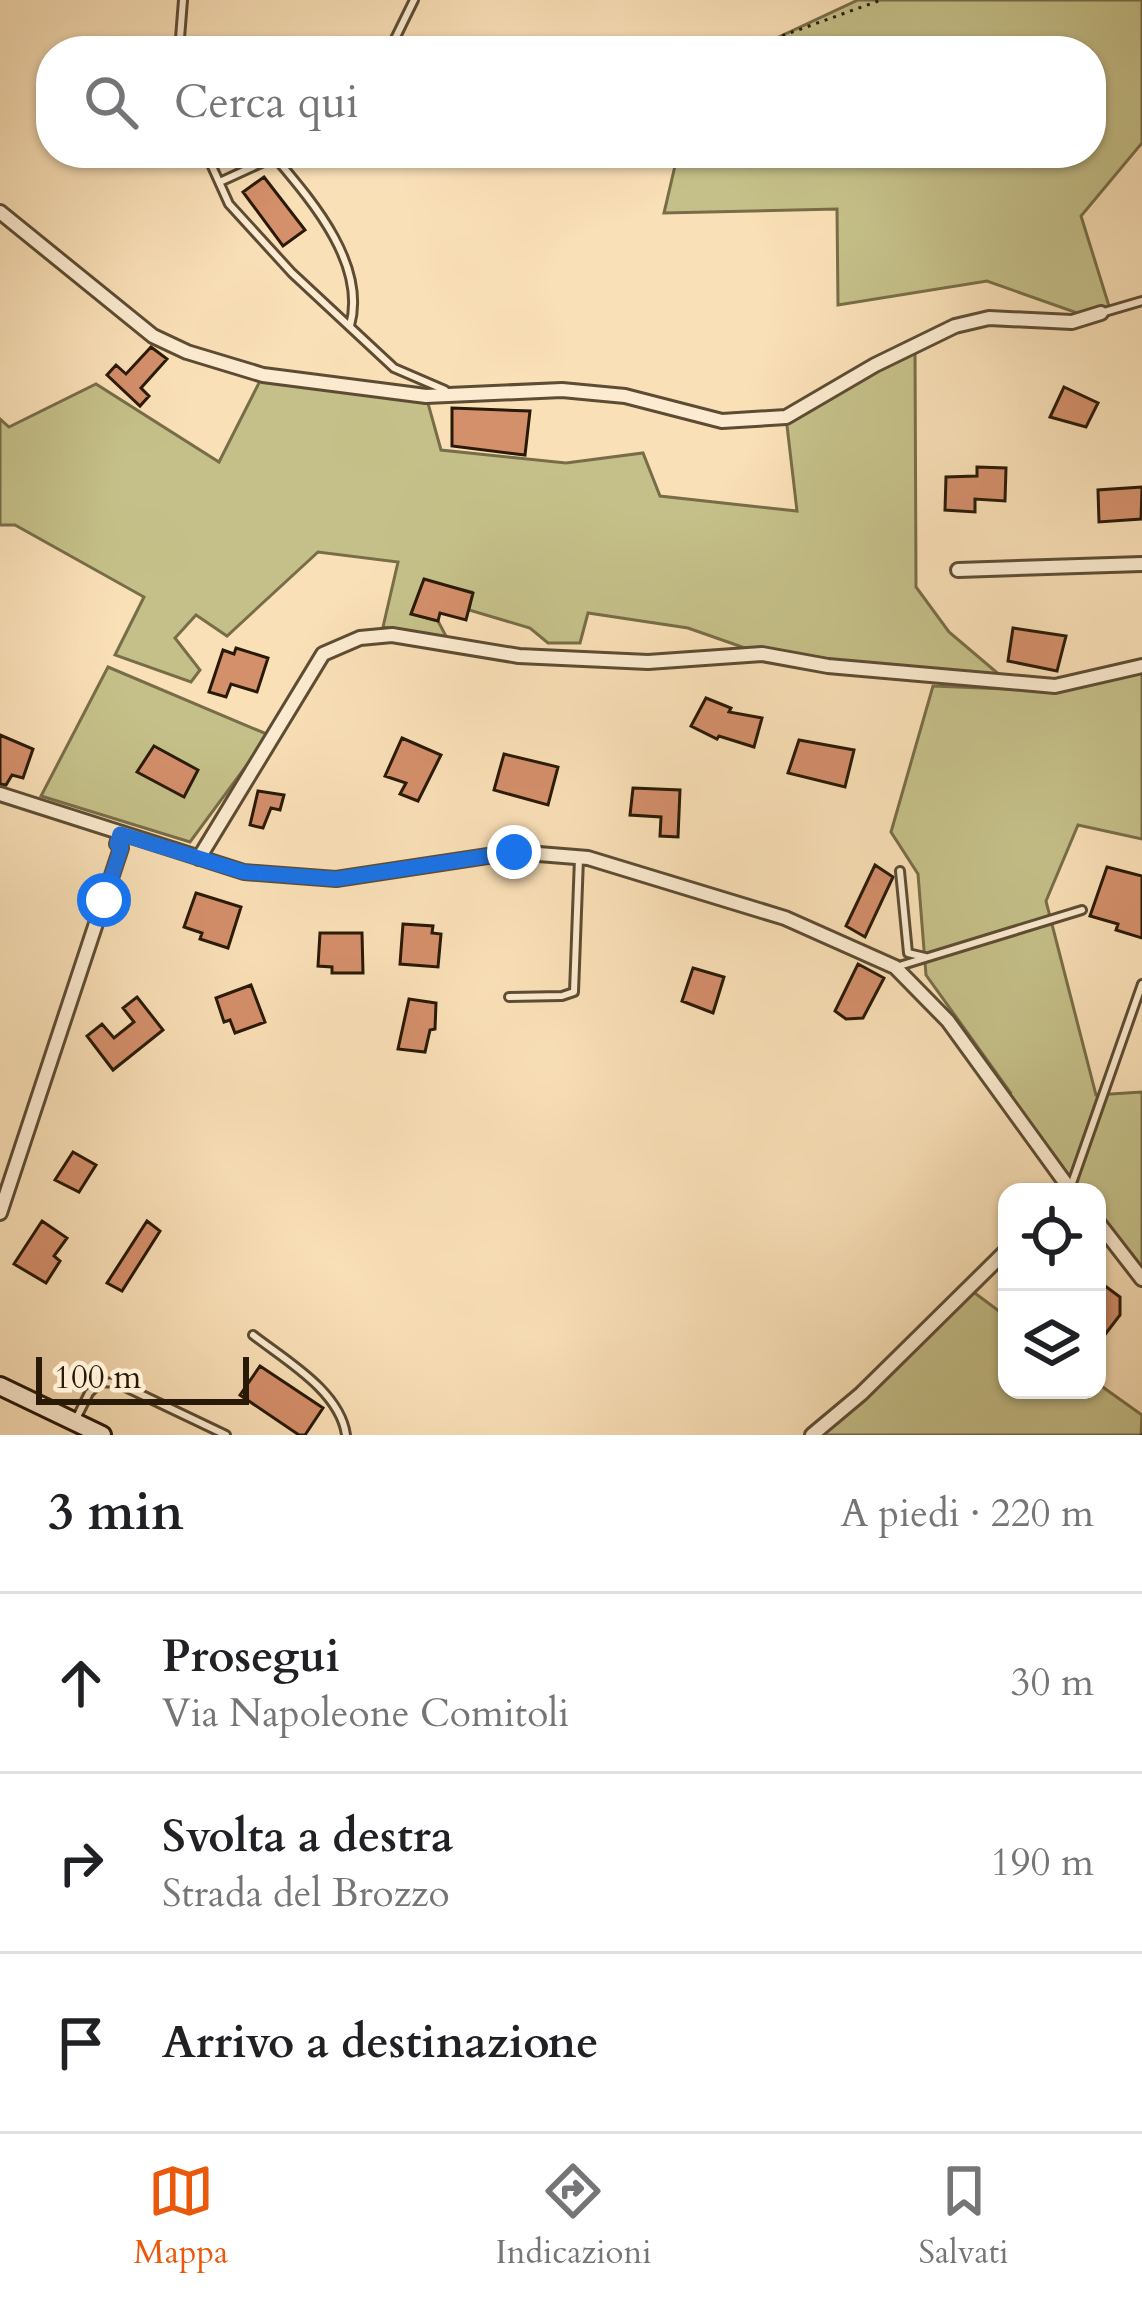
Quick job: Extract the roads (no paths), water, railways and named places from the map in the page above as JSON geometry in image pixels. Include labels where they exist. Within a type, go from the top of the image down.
[{"type":"main road","points":[[0,1387],[102,1435]]},
{"type":"street","points":[[0,212],[153,336],[187,352],[263,375],[426,396],[562,390],[625,396],[722,421],[786,417],[955,326],[989,318],[1072,322],[1101,313]]},
{"type":"street","points":[[958,570],[1142,564]]},
{"type":"street","points":[[199,858],[323,654],[360,638],[392,635],[519,656],[648,662],[762,654],[828,666],[1055,686],[1142,666]]},
{"type":"street","points":[[0,794],[121,841],[244,872],[336,879],[514,852],[579,857],[785,918],[895,967],[948,1021],[1064,1183]]},
{"type":"street","points":[[0,1213],[121,841]]},
{"type":"street","points":[[1106,1233],[1142,1279]]},
{"type":"street","points":[[812,1435],[861,1394],[998,1259]]},
{"type":"lane","points":[[180,36],[183,0]]},
{"type":"lane","points":[[396,36],[413,0]]},
{"type":"lane","points":[[215,168],[229,204],[252,233],[394,368],[454,394]]},
{"type":"lane","points":[[222,181],[250,168]]},
{"type":"lane","points":[[288,168],[334,238],[356,304],[350,326]]},
{"type":"lane","points":[[1101,313],[1142,302]]},
{"type":"lane","points":[[508,997],[574,992],[579,857]]},
{"type":"lane","points":[[900,871],[908,953],[928,958]]},
{"type":"lane","points":[[895,967],[1082,910]]},
{"type":"lane","points":[[1073,1183],[1142,984]]},
{"type":"lane","points":[[253,1335],[320,1388],[346,1435]]},
{"type":"lane","points":[[74,1422],[100,1382],[117,1383],[226,1435]]}]
